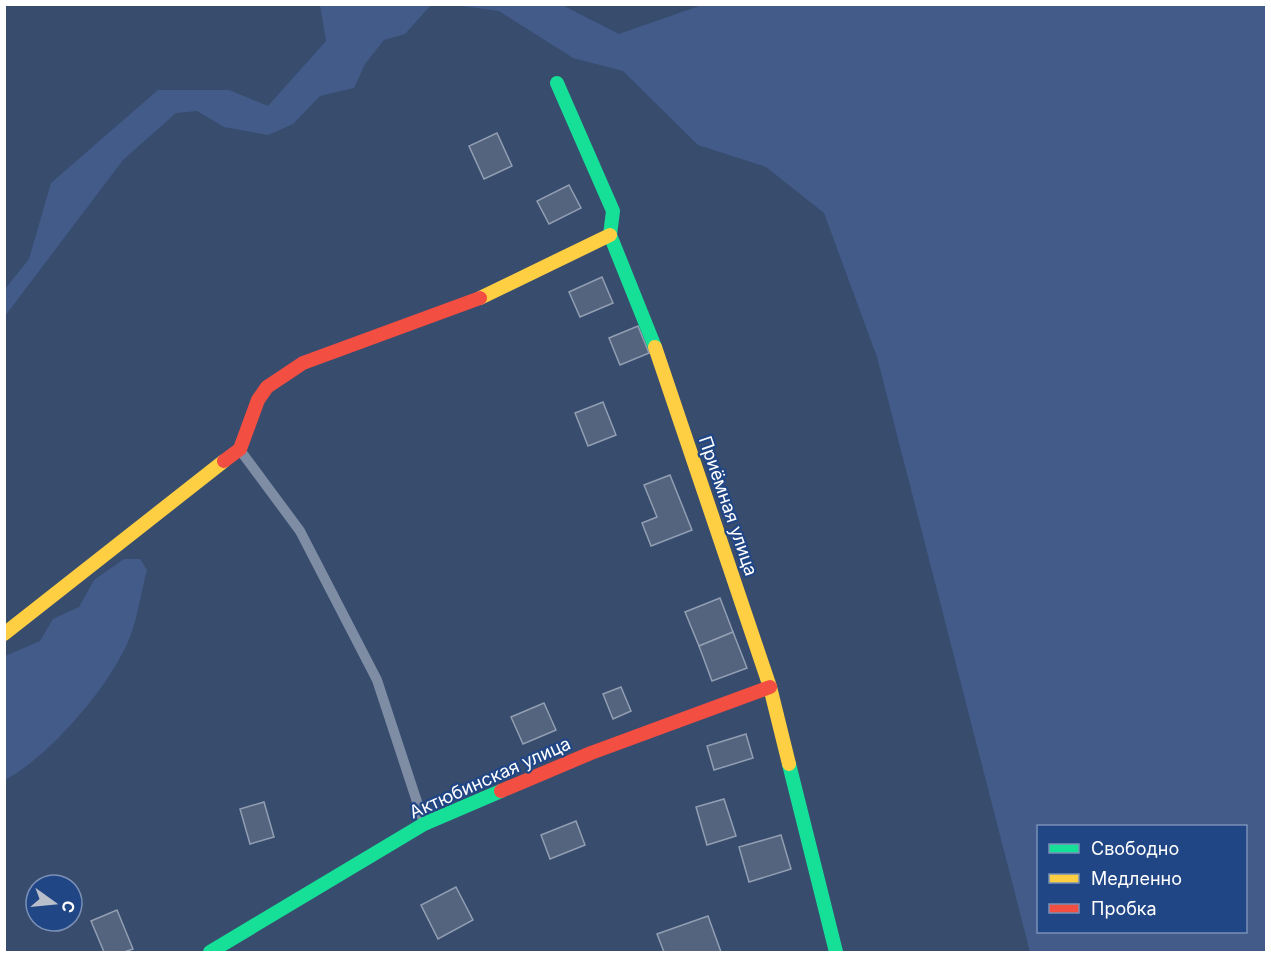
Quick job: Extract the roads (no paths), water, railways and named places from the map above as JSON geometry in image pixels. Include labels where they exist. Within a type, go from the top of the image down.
[{"type":"street","name":"Приёмная улица","points":[[557,83],[613,211],[610,235],[654,345],[770,687],[836,952]]},
{"type":"street","points":[[4,634],[240,449],[258,400],[267,387],[282,375],[303,363],[513,284],[610,235]]},
{"type":"street","name":"Актюбинская улица","points":[[210,952],[424,824],[591,753],[770,687]]},
{"type":"lane","points":[[240,449],[300,531],[377,680],[424,824]]},
{"type":"water","points":[[320,5],[431,5],[405,34],[384,40],[365,64],[354,88],[320,96],[293,124],[268,135],[224,127],[197,111],[176,113],[123,160],[5,316],[5,289],[29,259],[51,183],[158,90],[229,90],[268,106],[326,41]]},
{"type":"water","points":[[455,5],[562,5],[619,34],[702,5],[1266,5],[1266,952],[1030,952],[877,357],[824,213],[766,167],[698,145],[623,71],[573,58],[499,11]]},
{"type":"water","points":[[124,559],[140,559],[147,570],[133,629],[121,656],[77,718],[41,754],[5,780],[5,656],[40,641],[53,619],[79,607],[94,580]]}]
